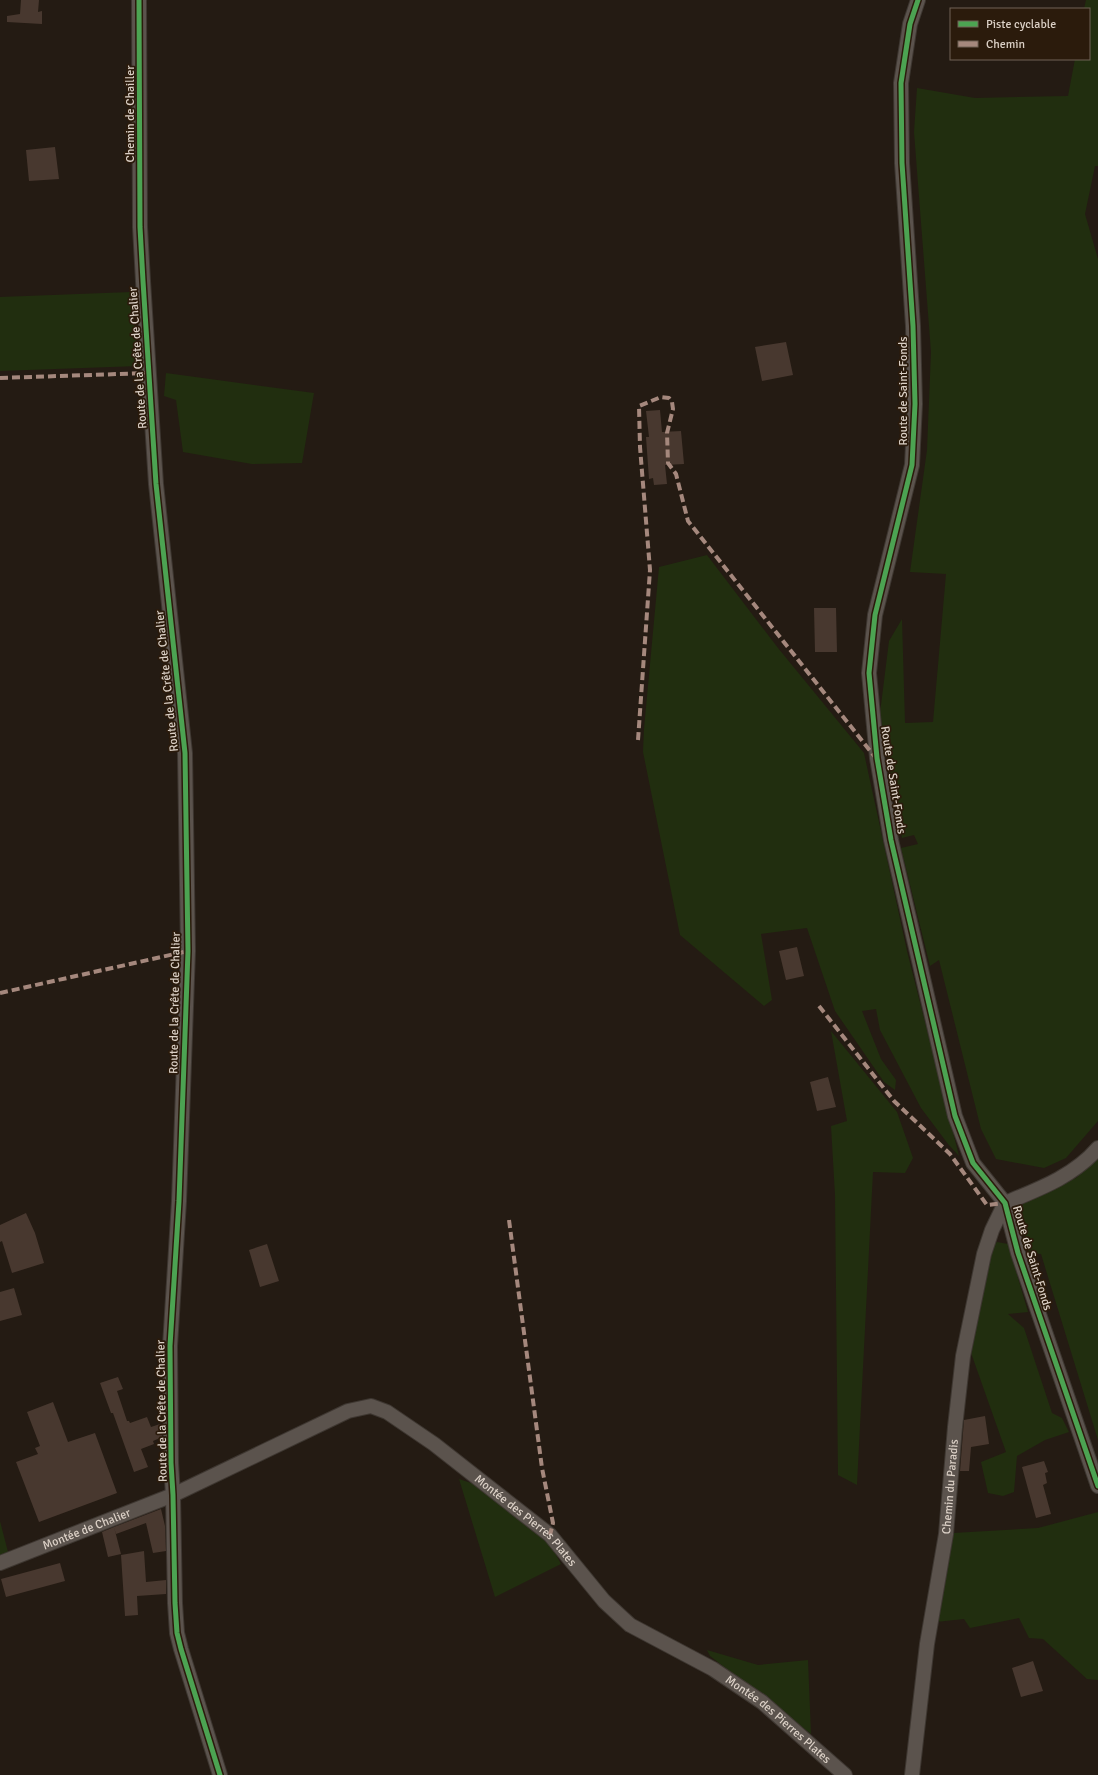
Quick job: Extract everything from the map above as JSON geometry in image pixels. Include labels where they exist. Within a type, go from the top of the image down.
[{"type":"street","name":"Chemin de Chailler","points":[[139,0],[140,227]]},
{"type":"street","name":"Route de Saint-Fonds","points":[[918,0],[910,24],[901,83],[902,163],[913,326],[915,388],[912,465],[875,615],[870,674],[877,758],[891,840],[955,1116],[973,1163],[1005,1203],[1018,1253],[1098,1486]]},
{"type":"street","name":"Route de la Crête de Chalier","points":[[140,227],[156,484],[185,753],[188,951],[179,1201],[170,1346],[171,1463],[177,1633],[220,1775]]},
{"type":"street","points":[[1005,1203],[1048,1185],[1086,1161],[1098,1148]]},
{"type":"street","name":"Chemin du Paradis","points":[[912,1775],[927,1644],[946,1534],[955,1427],[964,1356],[984,1254],[992,1230],[1005,1203]]},
{"type":"street","name":"Montée des Pierres Plates","points":[[173,1495],[348,1411],[371,1406],[387,1412],[434,1444],[550,1535],[604,1601],[630,1625],[713,1669],[762,1702],[845,1775]]},
{"type":"street","name":"Montée de Chalier","points":[[0,1562],[173,1495]]},
{"type":"green space","points":[[1086,0],[1098,0],[1098,166],[1095,166],[1085,214],[1098,259],[1098,1121],[1066,1158],[1044,1168],[996,1159],[981,1129],[939,960],[930,966],[901,848],[918,844],[914,835],[902,838],[880,713],[889,641],[902,619],[905,723],[933,722],[946,574],[910,572],[927,450],[931,352],[914,132],[917,88],[975,98],[1068,96],[1075,60],[1090,60],[1090,8],[1084,8]]},
{"type":"green space","points":[[131,292],[139,366],[0,371],[0,297]]},
{"type":"green space","points":[[166,373],[314,393],[302,463],[252,464],[183,452],[176,400],[164,396]]},
{"type":"green space","points":[[707,555],[778,648],[864,753],[907,951],[959,1156],[921,1108],[880,1030],[876,1009],[862,1011],[881,1059],[896,1080],[895,1090],[884,1082],[835,1011],[807,928],[761,934],[772,1000],[764,1006],[680,935],[643,752],[644,729],[659,567]]},
{"type":"green space","points":[[831,1031],[897,1112],[913,1158],[905,1173],[873,1172],[857,1485],[838,1475],[835,1195],[831,1126],[847,1121]]},
{"type":"green space","points":[[1098,1158],[1098,1440],[1041,1254],[1029,1253],[1020,1209],[1026,1200],[1076,1178]]},
{"type":"green space","points":[[997,1242],[1008,1244],[1028,1312],[1008,1314],[1024,1328],[1052,1413],[1062,1418],[1069,1432],[1045,1440],[1017,1456],[1014,1492],[1003,1496],[988,1493],[981,1462],[1006,1452],[970,1350],[989,1249]]},
{"type":"green space","points":[[459,1479],[480,1486],[547,1538],[561,1564],[495,1597]]},
{"type":"green space","points":[[1098,1512],[1098,1680],[1087,1679],[1043,1639],[1029,1638],[1019,1618],[970,1628],[964,1619],[936,1622],[953,1533],[1038,1528]]},
{"type":"green space","points":[[0,1521],[8,1552],[0,1555]]},
{"type":"green space","points":[[707,1650],[758,1665],[808,1660],[811,1734],[710,1656]]},
{"type":"building","points":[[21,0],[39,0],[38,12],[42,11],[42,24],[7,22],[7,16],[20,14]]},
{"type":"building","points":[[55,147],[59,179],[29,181],[26,150]]},
{"type":"building","points":[[786,342],[793,375],[762,381],[755,347]]},
{"type":"building","points":[[660,410],[662,432],[681,431],[684,464],[665,465],[667,484],[654,485],[653,478],[649,479],[646,437],[649,437],[646,411]]},
{"type":"building","points":[[814,608],[836,608],[837,652],[815,652]]},
{"type":"building","points":[[797,947],[804,976],[786,980],[779,951]]},
{"type":"building","points":[[828,1077],[836,1107],[817,1111],[810,1082]]},
{"type":"building","points":[[26,1213],[35,1233],[44,1263],[12,1273],[2,1241],[0,1242],[0,1225]]},
{"type":"building","points":[[267,1244],[279,1281],[260,1287],[249,1250]]},
{"type":"building","points":[[14,1288],[22,1315],[0,1321],[0,1292]]},
{"type":"building","points":[[118,1377],[123,1389],[117,1391],[127,1421],[130,1423],[147,1417],[151,1427],[160,1424],[162,1430],[162,1437],[153,1441],[154,1444],[141,1449],[148,1467],[134,1472],[113,1413],[111,1413],[100,1383]]},
{"type":"building","points":[[53,1402],[68,1442],[95,1433],[117,1493],[39,1522],[16,1462],[38,1454],[35,1448],[40,1446],[27,1412]]},
{"type":"building","points":[[985,1416],[989,1444],[971,1447],[969,1471],[960,1471],[964,1420]]},
{"type":"building","points":[[1044,1461],[1048,1472],[1045,1473],[1047,1483],[1043,1485],[1051,1514],[1036,1518],[1022,1467]]},
{"type":"building","points":[[161,1509],[165,1526],[166,1551],[153,1553],[146,1523],[116,1534],[114,1527]]},
{"type":"building","points":[[114,1527],[121,1554],[108,1557],[102,1532]]},
{"type":"building","points":[[144,1551],[146,1582],[166,1580],[166,1594],[137,1596],[138,1615],[125,1616],[121,1555]]},
{"type":"building","points":[[60,1563],[65,1581],[6,1597],[1,1579]]},
{"type":"building","points":[[1033,1661],[1043,1691],[1021,1697],[1012,1668]]},
{"type":"marked path","points":[[0,378],[149,373]]},
{"type":"marked path","points":[[638,740],[650,570],[640,447],[639,406],[661,397],[669,398],[672,402],[673,409],[667,433],[668,463],[676,474],[688,521],[875,757]]},
{"type":"marked path","points":[[0,993],[188,951]]},
{"type":"marked path","points":[[819,1006],[894,1101],[950,1154],[987,1205],[1005,1203]]},
{"type":"marked path","points":[[509,1220],[542,1468],[553,1523],[550,1535]]},
{"type":"cycle path","points":[[139,0],[140,227],[143,281],[156,484],[185,753],[188,951],[179,1201],[170,1346],[171,1463],[175,1603],[177,1633],[181,1649],[220,1775]]},
{"type":"cycle path","points":[[918,0],[910,24],[901,83],[902,163],[913,326],[915,404],[912,465],[875,615],[869,673],[877,758],[891,840],[955,1116],[973,1163],[1005,1203],[1018,1253],[1098,1486]]}]
